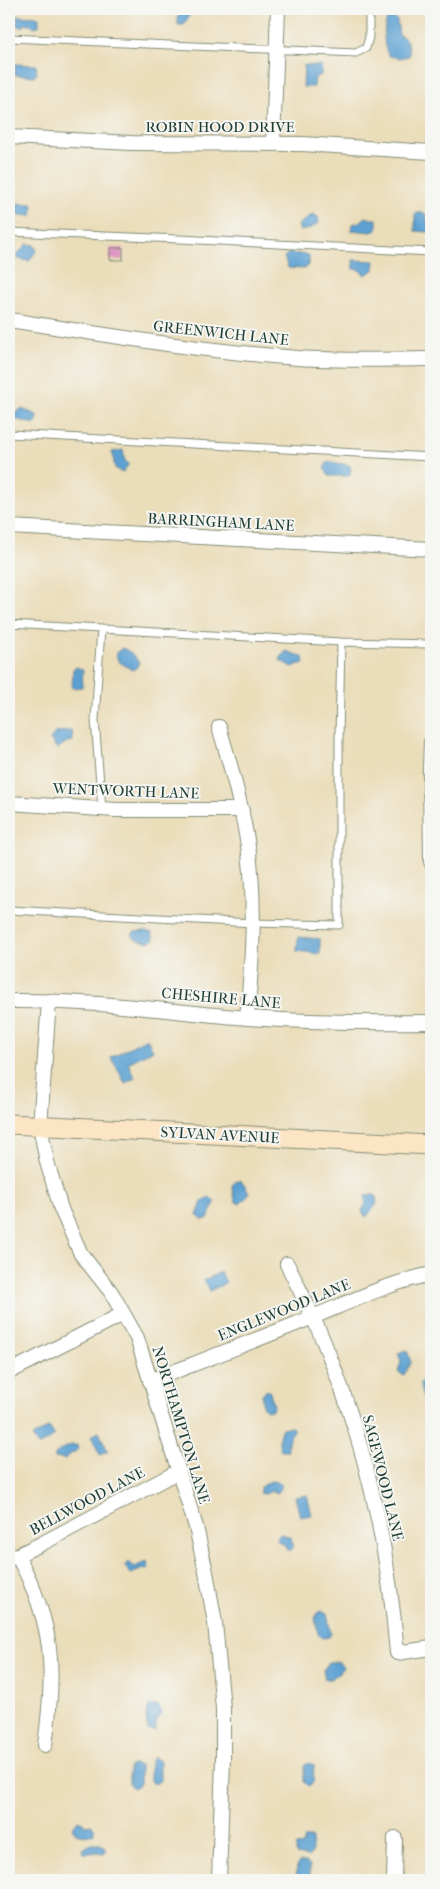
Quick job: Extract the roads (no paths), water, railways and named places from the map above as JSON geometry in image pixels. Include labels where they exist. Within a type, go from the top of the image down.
[{"type":"main road","name":"SYLVAN AVENUE","points":[[9,1124],[431,1145]]},
{"type":"street","points":[[273,144],[278,9]]},
{"type":"street","name":"ROBIN HOOD DRIVE","points":[[9,137],[132,143],[273,144],[431,152]]},
{"type":"street","name":"GREENWICH LANE","points":[[9,320],[223,352],[300,358],[431,359]]},
{"type":"street","name":"BARRINGHAM LANE","points":[[9,527],[431,548]]},
{"type":"street","points":[[219,727],[242,810],[249,855],[252,923],[248,1018]]},
{"type":"street","points":[[431,742],[431,862]]},
{"type":"street","name":"WENTWORTH LANE","points":[[9,804],[102,809],[242,810]]},
{"type":"street","name":"CHESHIRE LANE","points":[[9,1001],[124,1005],[248,1018],[361,1023],[431,1022]]},
{"type":"street","name":"NORTHAMPTON LANE","points":[[49,1001],[40,1126],[47,1162],[61,1209],[81,1254],[110,1292],[137,1338],[196,1527],[206,1572],[215,1623],[223,1708],[220,1880]]},
{"type":"street","name":"SAGEWOOD LANE","points":[[287,1264],[313,1317],[334,1368],[354,1425],[368,1474],[380,1524],[389,1576],[397,1653],[431,1648]]},
{"type":"street","name":"ENGLEWOOD LANE","points":[[150,1381],[313,1317],[377,1289],[431,1274]]},
{"type":"street","points":[[9,1372],[123,1314]]},
{"type":"street","name":"BELLWOOD LANE","points":[[13,1557],[179,1471]]},
{"type":"street","points":[[13,1557],[31,1581],[40,1603],[50,1649],[52,1673],[51,1701],[45,1745]]},
{"type":"street","points":[[394,1880],[395,1838]]},
{"type":"lane","points":[[9,38],[356,53],[366,48],[370,38],[369,9]]},
{"type":"lane","points":[[9,232],[179,238],[431,252]]},
{"type":"lane","points":[[9,434],[431,456]]},
{"type":"lane","points":[[9,624],[341,642],[431,644]]},
{"type":"lane","points":[[101,629],[95,720],[102,809]]},
{"type":"lane","points":[[9,910],[252,923],[339,925],[341,642]]},
{"type":"water","points":[[178,9],[188,9],[189,16],[184,25],[178,25]]},
{"type":"water","points":[[17,16],[39,17],[39,26],[33,27],[30,24],[25,24],[23,27],[17,26]]},
{"type":"water","points":[[389,16],[397,20],[399,35],[408,43],[409,56],[399,58],[389,56],[387,52],[384,36],[385,25]]},
{"type":"water","points":[[15,64],[36,65],[37,74],[34,76],[15,75]]},
{"type":"water","points":[[304,65],[321,66],[321,75],[315,77],[314,87],[303,87]]},
{"type":"water","points":[[10,203],[33,204],[32,216],[9,214]]},
{"type":"water","points":[[417,213],[427,215],[430,230],[428,232],[415,231],[415,215]]},
{"type":"water","points":[[313,214],[318,217],[319,223],[309,229],[300,231],[298,225]]},
{"type":"water","points":[[366,217],[377,219],[377,230],[371,232],[351,230],[352,224],[360,222]]},
{"type":"water","points":[[27,244],[34,245],[37,250],[29,261],[18,259],[17,255]]},
{"type":"water","points":[[289,253],[309,255],[309,264],[304,269],[288,268],[284,257]]},
{"type":"water","points":[[353,260],[375,261],[374,270],[365,275],[358,269],[354,269]]},
{"type":"water","points":[[22,409],[37,415],[37,422],[35,424],[15,419],[16,412]]},
{"type":"water","points":[[123,450],[125,461],[129,464],[122,473],[115,468],[112,452]]},
{"type":"water","points":[[327,463],[349,465],[351,469],[350,474],[347,476],[329,476],[324,468]]},
{"type":"water","points":[[122,648],[138,661],[139,663],[136,668],[132,670],[118,661],[116,653]]},
{"type":"water","points":[[286,651],[303,657],[304,664],[293,667],[281,661],[280,659]]},
{"type":"water","points":[[76,667],[83,670],[82,687],[72,688],[73,669]]},
{"type":"water","points":[[72,730],[73,741],[67,742],[57,749],[50,739],[55,733]]},
{"type":"water","points":[[145,931],[152,933],[154,940],[142,941],[132,936],[134,932]]},
{"type":"water","points":[[298,937],[320,939],[320,954],[297,951]]},
{"type":"water","points":[[147,1038],[153,1050],[128,1063],[135,1078],[125,1083],[111,1057]]},
{"type":"water","points":[[238,1180],[242,1181],[249,1192],[248,1196],[240,1204],[236,1202],[232,1185]]},
{"type":"water","points":[[373,1194],[376,1196],[377,1204],[366,1217],[362,1211],[366,1203],[365,1196]]},
{"type":"water","points":[[209,1197],[215,1202],[209,1218],[203,1220],[197,1215],[202,1202]]},
{"type":"water","points":[[221,1272],[226,1283],[209,1291],[204,1280]]},
{"type":"water","points":[[407,1350],[411,1362],[404,1375],[398,1372],[401,1362],[398,1353]]},
{"type":"water","points":[[425,1379],[431,1382],[431,1400],[425,1401],[420,1383]]},
{"type":"water","points":[[267,1390],[270,1392],[274,1406],[272,1410],[267,1410],[262,1406],[262,1394]]},
{"type":"water","points":[[49,1427],[55,1436],[38,1446],[32,1437]]},
{"type":"water","points":[[292,1427],[294,1431],[288,1440],[288,1451],[281,1451],[279,1439],[282,1428]]},
{"type":"water","points":[[99,1432],[108,1451],[100,1455],[91,1436]]},
{"type":"water","points":[[71,1445],[77,1445],[77,1451],[65,1459],[55,1458],[55,1455],[60,1450]]},
{"type":"water","points":[[271,1481],[278,1482],[282,1486],[278,1493],[272,1491],[265,1494],[260,1493],[260,1487]]},
{"type":"water","points":[[307,1495],[312,1515],[300,1517],[295,1497]]},
{"type":"water","points":[[281,1534],[291,1537],[292,1550],[287,1550],[284,1544],[276,1540]]},
{"type":"water","points":[[147,1561],[149,1569],[143,1569],[131,1574],[125,1566],[128,1562],[135,1567]]},
{"type":"water","points":[[321,1611],[327,1614],[331,1633],[329,1637],[322,1638],[318,1634],[315,1618],[317,1613]]},
{"type":"water","points":[[329,1662],[339,1662],[343,1668],[332,1679],[325,1679],[323,1671]]},
{"type":"water","points":[[158,1705],[162,1713],[156,1722],[156,1730],[148,1730],[146,1717],[149,1706]]},
{"type":"water","points":[[154,1757],[160,1761],[160,1781],[154,1784],[150,1781],[150,1761]]},
{"type":"water","points":[[307,1763],[314,1765],[313,1783],[308,1786],[304,1782],[304,1765]]},
{"type":"water","points":[[134,1764],[140,1766],[140,1784],[134,1788],[129,1785],[129,1767]]},
{"type":"water","points":[[78,1820],[84,1822],[86,1826],[91,1825],[94,1827],[94,1833],[85,1836],[76,1833],[72,1828]]},
{"type":"water","points":[[305,1838],[312,1838],[312,1853],[308,1857],[296,1855],[296,1846],[303,1845]]},
{"type":"water","points":[[91,1844],[101,1844],[105,1848],[104,1853],[84,1854],[83,1849]]},
{"type":"water","points":[[306,1862],[310,1865],[310,1880],[296,1880],[297,1864]]}]
